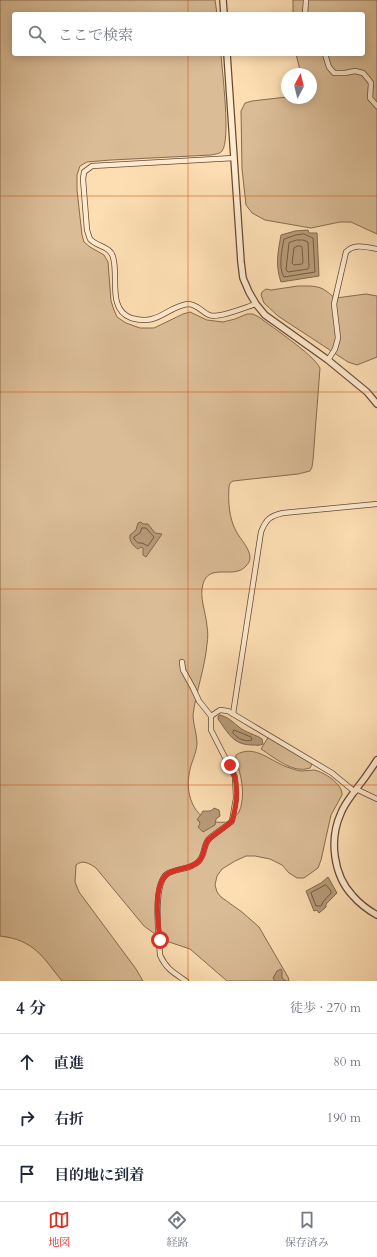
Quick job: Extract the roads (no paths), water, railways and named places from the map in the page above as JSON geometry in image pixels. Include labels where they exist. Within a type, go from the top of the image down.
[{"type":"street","points":[[223,0],[224,12]]},
{"type":"street","points":[[305,12],[306,0]]},
{"type":"street","points":[[227,56],[241,262],[243,278],[249,292],[265,315],[328,360],[367,392],[377,404]]},
{"type":"street","points":[[326,56],[329,67],[334,73],[355,71],[363,73],[370,83],[370,98],[377,106]]},
{"type":"street","points":[[234,158],[92,166],[84,172],[83,179],[87,230],[90,238],[95,243],[107,249],[114,258],[117,304],[121,311],[127,316],[136,319],[153,319],[183,305],[191,304],[210,316],[217,316],[256,304]]},
{"type":"street","points":[[328,360],[335,349],[338,338],[334,304],[346,252],[350,248],[357,246],[377,249]]},
{"type":"street","points":[[233,714],[261,532],[267,519],[273,515],[283,513],[377,504]]},
{"type":"street","points":[[182,662],[183,670],[199,702],[211,716],[211,730],[235,777],[236,798],[232,821],[228,826],[208,840],[200,861],[193,866],[169,873],[163,877],[159,885],[158,917],[160,955],[168,969],[186,981]]},
{"type":"street","points":[[211,716],[220,710],[228,711],[332,773],[356,790],[377,799]]},
{"type":"street","points":[[377,760],[340,813],[335,832],[334,848],[336,863],[342,879],[352,895],[363,907],[377,915]]},
{"type":"water","points":[[308,230],[309,233],[317,233],[319,276],[281,282],[278,270],[278,253],[281,235],[295,231]]},
{"type":"water","points":[[141,522],[143,524],[148,524],[155,533],[162,534],[146,557],[143,555],[143,548],[136,548],[130,539],[130,535],[136,530],[138,523]]},
{"type":"water","points":[[219,715],[227,718],[242,729],[262,739],[263,744],[246,744],[236,741],[218,719]]},
{"type":"water","points":[[214,808],[219,810],[220,816],[216,819],[215,825],[203,832],[198,827],[200,824],[197,820],[203,811],[210,811]]},
{"type":"water","points":[[328,877],[337,893],[319,913],[317,910],[314,911],[306,891],[321,883]]},
{"type":"water","points":[[281,969],[282,978],[286,981],[275,981],[273,978],[277,971]]}]
